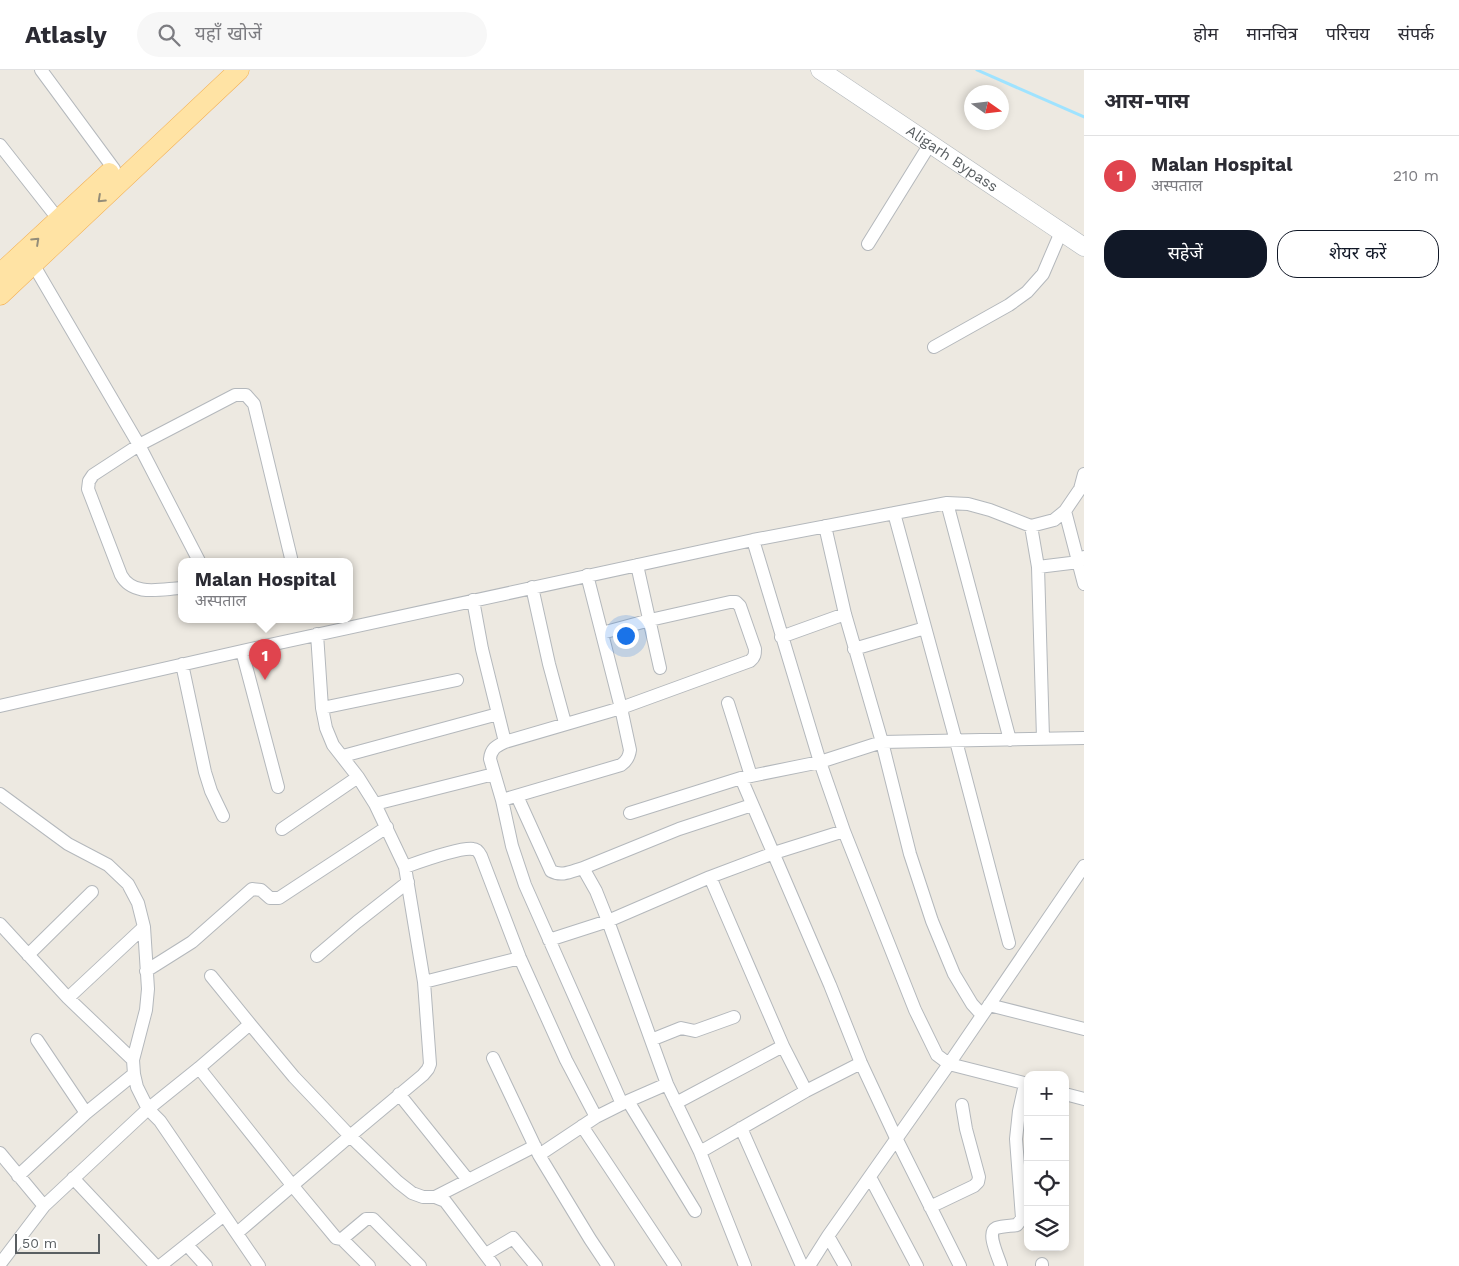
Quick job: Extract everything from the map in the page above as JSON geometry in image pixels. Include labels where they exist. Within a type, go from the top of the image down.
[{"type":"main road","points":[[0,274],[220,70]]},
{"type":"main road","points":[[0,295],[239,70]]},
{"type":"main road","name":"Aligarh Bypass","points":[[820,70],[1084,247]]},
{"type":"street","points":[[41,70],[114,168]]},
{"type":"street","points":[[868,244],[930,144]]},
{"type":"street","points":[[0,145],[59,220]]},
{"type":"street","points":[[934,347],[1027,292],[1043,274],[1061,232]]},
{"type":"street","points":[[33,264],[139,445],[197,558]]},
{"type":"street","points":[[178,588],[144,590],[132,587],[125,582],[88,489],[89,482],[93,475],[139,445],[235,395],[246,395],[254,404],[291,558]]},
{"type":"street","points":[[0,706],[532,587],[753,540],[947,503],[968,504],[990,510],[1031,526],[1054,520],[1066,511],[1080,489],[1084,474]]},
{"type":"street","points":[[947,503],[1010,740]]},
{"type":"street","points":[[1066,511],[1081,559],[1084,584]]},
{"type":"street","points":[[894,513],[1009,943]]},
{"type":"street","points":[[824,526],[854,649],[882,742],[910,854],[932,921],[954,974],[980,1009],[1084,1029]]},
{"type":"street","points":[[1031,526],[1038,567],[1043,738]]},
{"type":"street","points":[[753,540],[820,762],[844,831],[915,1010],[943,1060],[1024,1083]]},
{"type":"street","points":[[1038,567],[1081,559]]},
{"type":"street","points":[[637,565],[660,668]]},
{"type":"street","points":[[502,800],[622,765],[629,756],[630,750],[621,708],[587,576]]},
{"type":"street","points":[[532,587],[549,664],[565,723]]},
{"type":"street","points":[[473,600],[482,649],[505,742]]},
{"type":"street","points":[[602,633],[650,620],[736,602],[740,606],[755,649],[754,658],[750,661],[621,708],[505,742],[493,748],[490,759],[502,800],[512,846],[522,877],[549,940],[625,1103],[695,1211]]},
{"type":"street","points":[[781,637],[845,614]]},
{"type":"street","points":[[854,649],[925,628]]},
{"type":"street","points":[[237,1233],[428,1069],[430,1064],[424,982],[405,867],[375,804],[334,745],[326,728],[322,708],[317,634]]},
{"type":"street","points":[[242,651],[278,787]]},
{"type":"street","points":[[182,664],[205,772],[211,791],[223,816]]},
{"type":"street","points":[[322,708],[458,680]]},
{"type":"street","points":[[728,702],[752,805],[830,985],[861,1063],[960,1266]]},
{"type":"street","points":[[343,756],[498,714]]},
{"type":"street","points":[[630,813],[746,777],[820,762],[882,742],[1084,738]]},
{"type":"street","points":[[375,804],[494,774]]},
{"type":"street","points":[[282,829],[358,777]]},
{"type":"street","points":[[0,794],[68,844],[108,865],[128,884],[138,903],[144,927],[148,989],[146,1010],[133,1060],[137,1087],[148,1109],[160,1121],[237,1233],[256,1265]]},
{"type":"street","points":[[517,796],[551,871],[557,874],[566,874],[583,868],[680,829],[752,805]]},
{"type":"street","points":[[146,971],[192,942],[252,890],[261,890],[270,898],[279,898],[387,827]]},
{"type":"street","points":[[549,940],[608,921],[710,877],[774,853],[844,831]]},
{"type":"street","points":[[405,867],[472,848],[482,856],[520,958],[566,1060],[596,1117]]},
{"type":"street","points":[[809,1266],[896,1138],[943,1060],[1084,866]]},
{"type":"street","points":[[583,868],[596,891],[608,921],[667,1084],[700,1152],[745,1266]]},
{"type":"street","points":[[710,877],[783,1046],[806,1091]]},
{"type":"street","points":[[317,956],[408,882]]},
{"type":"street","points":[[28,955],[92,892]]},
{"type":"street","points":[[0,924],[68,998],[133,1060]]},
{"type":"street","points":[[68,998],[144,927]]},
{"type":"street","points":[[424,982],[520,958]]},
{"type":"street","points":[[211,976],[294,1077],[350,1136],[412,1193],[423,1197],[435,1197],[445,1200],[494,1266]]},
{"type":"street","points":[[651,1040],[681,1028],[695,1031],[734,1017]]},
{"type":"street","points":[[1,1259],[44,1206],[73,1178],[148,1109],[250,1024]]},
{"type":"street","points":[[36,1040],[86,1113]]},
{"type":"street","points":[[676,1103],[783,1046]]},
{"type":"street","points":[[493,1058],[537,1150],[590,1240],[608,1266]]},
{"type":"street","points":[[700,1152],[806,1091],[861,1063]]},
{"type":"street","points":[[199,1068],[292,1186],[336,1238],[342,1239],[369,1266]]},
{"type":"street","points":[[18,1176],[86,1113],[134,1074]]},
{"type":"street","points":[[435,1197],[468,1180],[537,1150],[596,1117],[667,1084]]},
{"type":"street","points":[[1001,1266],[992,1232],[995,1229],[1017,1225],[1022,1218],[1016,1139],[1019,1111],[1024,1092]]},
{"type":"street","points":[[399,1094],[468,1180]]},
{"type":"street","points":[[1069,1095],[1084,1099]]},
{"type":"street","points":[[930,1207],[974,1186],[978,1182],[979,1177],[962,1106]]},
{"type":"street","points":[[582,1126],[675,1266]]},
{"type":"street","points":[[741,1128],[802,1266]]},
{"type":"street","points":[[0,1153],[44,1206]]},
{"type":"street","points":[[870,1177],[916,1266]]},
{"type":"street","points":[[73,1178],[158,1266],[224,1215]]},
{"type":"street","points":[[342,1239],[366,1219],[373,1219],[420,1266]]},
{"type":"street","points":[[828,1236],[845,1266]]},
{"type":"street","points":[[486,1254],[513,1238],[536,1266]]},
{"type":"street","points":[[187,1245],[206,1266]]},
{"type":"waterway","points":[[977,70],[1084,117]]},
{"type":"place","name":"Malan Hospital","points":[[265,680]]}]
